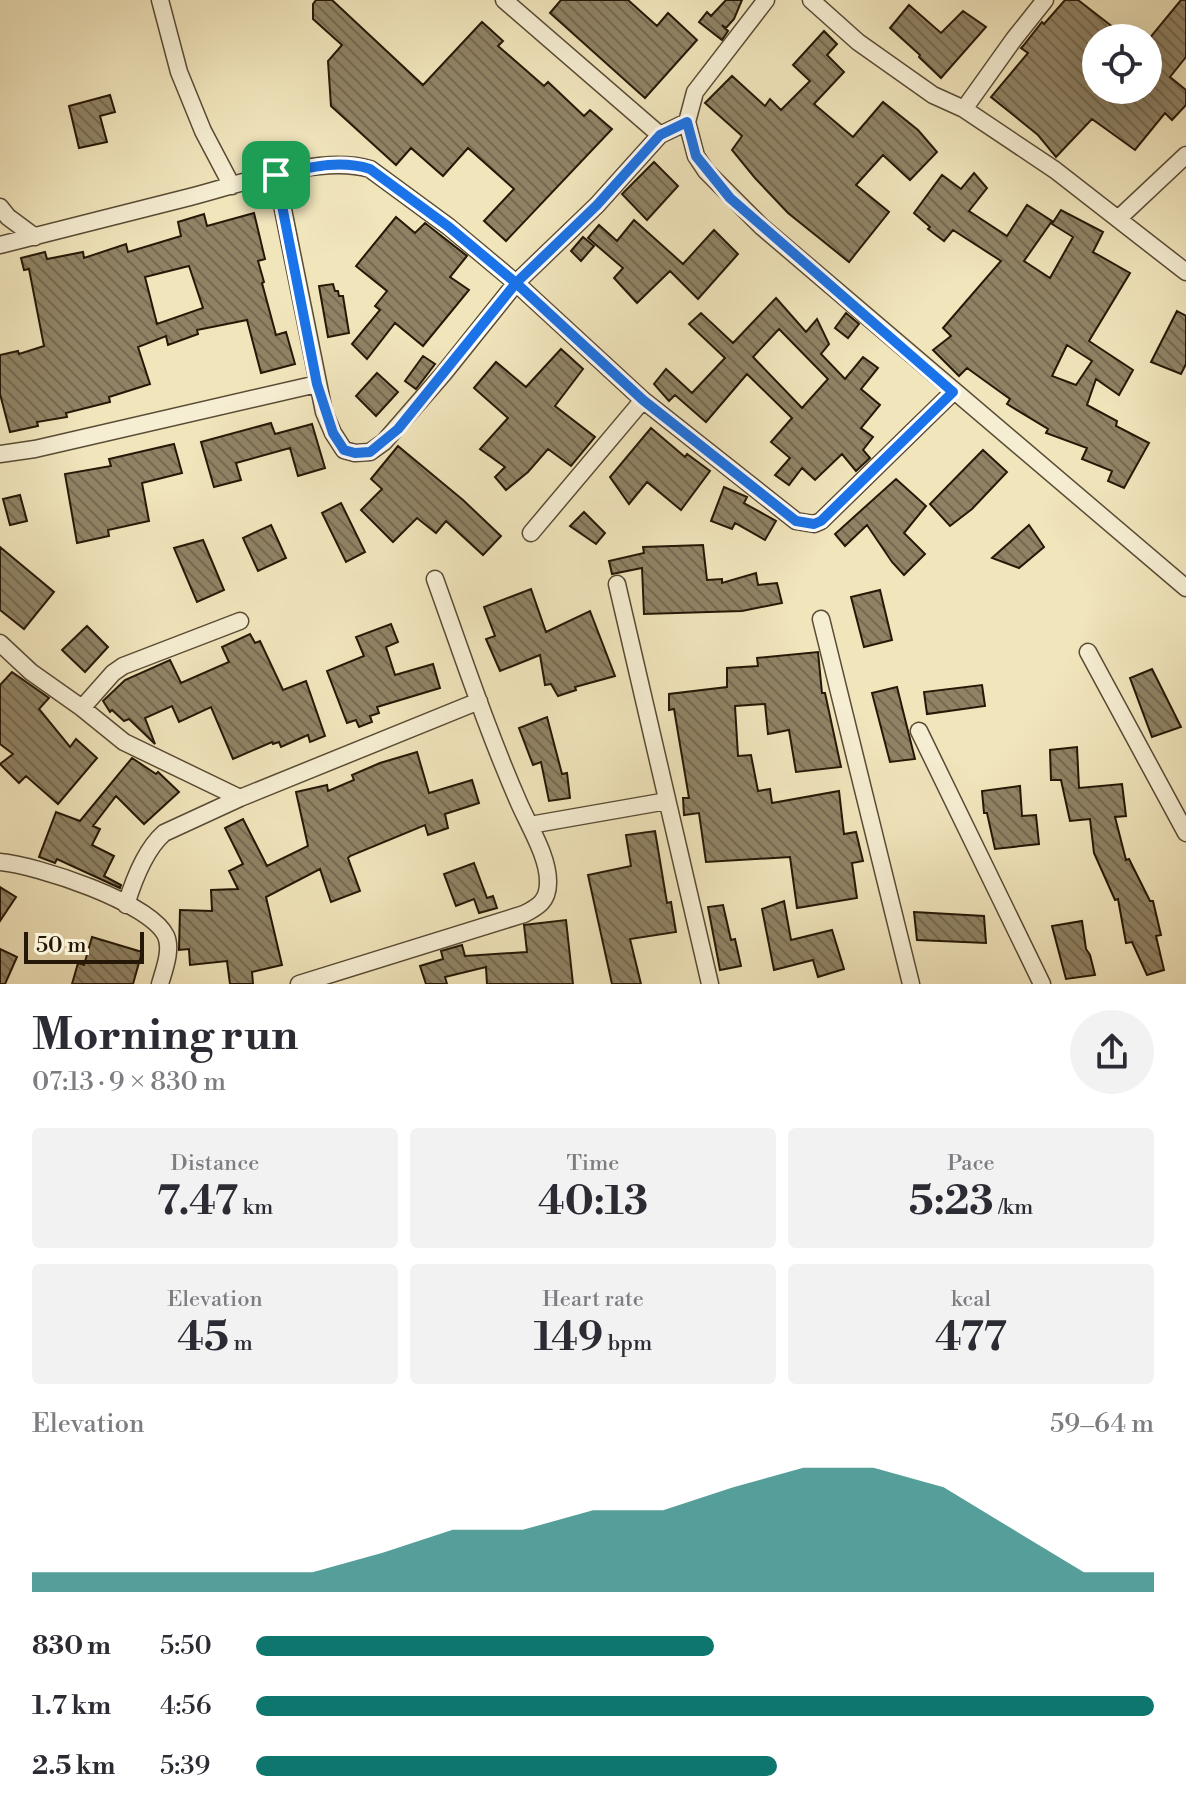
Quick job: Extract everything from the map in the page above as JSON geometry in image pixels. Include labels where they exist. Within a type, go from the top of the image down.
[{"type":"street","points":[[160,0],[179,72],[203,131],[232,186]]},
{"type":"street","points":[[504,0],[660,135]]},
{"type":"street","points":[[766,0],[695,92],[687,122],[696,156],[730,198],[953,392],[1186,588]]},
{"type":"street","points":[[811,0],[858,42],[933,95],[964,109],[1055,170],[1186,272]]},
{"type":"street","points":[[964,109],[1045,0]]},
{"type":"street","points":[[276,175],[317,384],[333,433],[344,450],[370,452],[398,429],[516,283],[597,205],[660,135],[687,122]]},
{"type":"street","points":[[1119,218],[1186,155]]},
{"type":"street","points":[[0,245],[276,175],[331,163],[356,164],[370,169],[449,227],[516,283],[643,400],[796,521],[814,524],[821,521],[953,392]]},
{"type":"street","points":[[0,207],[35,237]]},
{"type":"street","points":[[0,454],[35,449],[317,384]]},
{"type":"street","points":[[531,533],[643,400]]},
{"type":"street","points":[[299,984],[524,914],[540,905],[547,894],[549,881],[530,825],[479,701],[435,579]]},
{"type":"street","points":[[617,584],[710,984]]},
{"type":"street","points":[[821,619],[911,984]]},
{"type":"street","points":[[82,708],[123,666],[240,621]]},
{"type":"street","points":[[2,651],[124,742],[240,798]]},
{"type":"street","points":[[1088,652],[1186,833]]},
{"type":"street","points":[[126,905],[135,874],[164,833],[240,798],[479,701]]},
{"type":"street","points":[[919,731],[1042,984]]},
{"type":"street","points":[[530,825],[667,801]]},
{"type":"street","points":[[0,862],[22,864],[67,877],[126,905],[156,925],[168,940],[167,961],[160,984]]},
{"type":"building","points":[[316,0],[332,0],[423,85],[482,22],[503,41],[498,46],[544,86],[548,82],[584,116],[590,110],[612,129],[506,241],[484,221],[514,189],[468,148],[443,176],[411,148],[396,165],[331,106],[328,61],[342,45],[313,19]]},
{"type":"building","points":[[561,0],[628,0],[657,26],[668,13],[697,40],[645,98],[550,13]]},
{"type":"building","points":[[726,0],[742,0],[734,19],[726,28],[722,25],[728,31],[722,40],[699,22],[707,12],[711,16]]},
{"type":"building","points":[[1065,0],[1078,0],[1109,24],[1082,24],[1082,104],[1162,104],[1161,24],[1181,0],[1186,0],[1186,57],[1170,77],[1186,90],[1186,105],[1172,120],[1165,113],[1135,150],[1092,119],[1056,157],[1038,135],[991,97],[1028,53],[1021,48],[1042,22],[1044,24]]},
{"type":"building","points":[[909,5],[941,33],[963,11],[986,27],[941,78],[890,28]]},
{"type":"building","points":[[824,31],[837,44],[827,55],[844,72],[814,104],[853,137],[883,102],[918,130],[937,152],[910,180],[883,155],[856,185],[889,212],[849,262],[788,213],[755,178],[732,150],[742,136],[705,103],[732,76],[765,106],[770,99],[781,110],[810,81],[793,65]]},
{"type":"building","points":[[110,95],[115,112],[100,116],[107,142],[79,148],[69,106]]},
{"type":"building","points":[[654,162],[678,186],[647,220],[622,194]]},
{"type":"building","points":[[974,173],[987,188],[969,211],[1007,236],[1027,205],[1052,221],[1024,261],[1050,278],[1073,237],[1052,224],[1061,210],[1103,232],[1093,252],[1130,273],[1089,341],[1133,370],[1119,395],[1096,379],[1087,405],[1117,421],[1116,426],[1149,443],[1124,488],[1108,481],[1112,471],[1082,459],[1087,448],[1046,433],[1048,429],[1007,404],[1010,399],[967,368],[959,376],[933,350],[951,336],[943,328],[1001,261],[953,230],[944,241],[914,213],[942,175],[961,189]],"holes":[[[1067,345],[1092,361],[1076,385],[1052,376]]]},
{"type":"building","points":[[254,213],[265,259],[258,261],[276,335],[286,332],[295,364],[261,373],[247,320],[197,330],[198,334],[168,345],[166,336],[138,347],[150,384],[109,397],[110,402],[66,413],[67,417],[37,422],[38,426],[10,432],[0,394],[0,355],[18,351],[19,354],[44,346],[29,269],[24,270],[21,258],[45,252],[47,259],[83,252],[84,258],[126,244],[128,252],[181,236],[178,222],[204,214],[207,226]],"holes":[[[189,266],[203,308],[157,324],[145,277]]]},
{"type":"building","points":[[396,217],[415,233],[425,223],[467,256],[450,277],[469,290],[423,346],[395,323],[367,359],[352,344],[380,310],[375,306],[387,291],[356,266]]},
{"type":"building","points":[[634,220],[683,264],[714,230],[738,254],[698,299],[670,271],[637,303],[614,278],[623,268],[588,238],[599,225],[617,241]]},
{"type":"building","points":[[583,237],[594,246],[581,261],[571,251]]},
{"type":"building","points":[[333,284],[339,296],[343,296],[349,333],[328,337],[319,286]]},
{"type":"building","points":[[776,298],[806,332],[817,319],[829,344],[821,354],[845,379],[863,357],[878,368],[861,389],[880,405],[861,428],[873,437],[863,450],[870,458],[856,471],[842,454],[815,480],[802,468],[789,485],[775,475],[790,458],[771,442],[792,418],[747,374],[706,422],[675,395],[669,401],[654,384],[666,369],[692,393],[725,358],[689,324],[701,313],[733,343]],"holes":[[[779,329],[828,379],[802,408],[753,357]]]},
{"type":"building","points":[[1177,311],[1186,316],[1186,364],[1181,374],[1151,362]]},
{"type":"building","points":[[846,313],[859,324],[848,338],[835,328]]},
{"type":"building","points":[[561,349],[583,369],[555,406],[595,437],[571,466],[548,449],[528,472],[506,490],[495,477],[505,467],[480,449],[508,418],[474,388],[496,362],[526,387]]},
{"type":"building","points":[[423,356],[435,364],[416,389],[405,381]]},
{"type":"building","points":[[377,373],[398,392],[376,416],[356,396]]},
{"type":"building","points":[[271,423],[275,434],[312,424],[325,468],[298,476],[290,448],[236,463],[241,480],[214,487],[201,442]]},
{"type":"building","points":[[651,428],[685,457],[687,454],[710,471],[681,510],[647,482],[629,504],[610,477]]},
{"type":"building","points":[[174,444],[182,473],[142,483],[149,521],[108,530],[109,536],[77,543],[65,474],[111,466],[109,459]]},
{"type":"building","points":[[398,446],[501,536],[483,555],[446,521],[436,533],[417,518],[393,542],[361,510],[382,489],[371,479]]},
{"type":"building","points":[[983,450],[1007,472],[972,509],[950,526],[930,504]]},
{"type":"building","points":[[896,479],[926,506],[904,533],[925,554],[904,575],[867,525],[845,546],[835,534]]},
{"type":"building","points":[[724,487],[747,497],[744,503],[776,521],[765,540],[735,523],[732,529],[711,521]]},
{"type":"building","points":[[20,495],[27,521],[10,525],[3,499]]},
{"type":"building","points":[[341,503],[365,552],[346,562],[322,513]]},
{"type":"building","points":[[584,512],[605,533],[596,544],[570,526]]},
{"type":"building","points":[[271,525],[286,558],[258,571],[243,538]]},
{"type":"building","points":[[1029,525],[1044,547],[1019,568],[992,558]]},
{"type":"building","points":[[203,540],[224,590],[197,602],[174,548]]},
{"type":"building","points":[[703,545],[707,580],[722,579],[722,583],[756,573],[758,585],[777,583],[782,603],[742,611],[644,614],[642,568],[612,574],[609,561],[644,553],[643,547]]},
{"type":"building","points":[[0,547],[54,592],[24,629],[0,610]]},
{"type":"building","points":[[531,589],[546,632],[590,611],[615,676],[575,687],[576,690],[558,696],[551,684],[545,685],[540,655],[500,671],[486,639],[495,636],[484,607]]},
{"type":"building","points":[[880,590],[892,640],[864,647],[851,597]]},
{"type":"building","points":[[391,624],[398,642],[386,647],[395,675],[433,664],[440,688],[377,707],[379,713],[370,716],[372,722],[359,727],[356,720],[347,723],[327,671],[364,656],[356,637]]},
{"type":"building","points":[[87,626],[108,647],[85,672],[62,650]]},
{"type":"building","points":[[250,634],[255,643],[260,641],[283,690],[306,681],[325,736],[310,742],[308,735],[281,747],[279,742],[272,742],[233,759],[211,707],[179,722],[172,706],[145,718],[155,744],[129,719],[124,721],[112,710],[110,712],[103,701],[125,680],[170,660],[181,683],[229,662],[222,647]]},
{"type":"building","points":[[818,652],[822,693],[825,693],[841,767],[796,772],[789,730],[768,734],[765,704],[735,706],[738,756],[751,755],[758,791],[770,789],[772,803],[839,791],[844,834],[856,832],[863,861],[852,863],[857,898],[797,908],[790,857],[706,862],[699,813],[684,815],[683,798],[689,798],[674,709],[669,710],[669,694],[727,687],[727,668],[758,666],[757,658]]},
{"type":"building","points":[[1152,669],[1181,727],[1152,737],[1130,678]]},
{"type":"building","points":[[12,672],[49,698],[39,709],[70,747],[76,739],[97,758],[58,804],[26,776],[19,783],[0,764],[13,754],[0,744],[0,685]]},
{"type":"building","points":[[982,685],[985,706],[927,714],[924,692]]},
{"type":"building","points":[[897,687],[915,759],[890,762],[872,693]]},
{"type":"building","points":[[547,717],[562,774],[567,773],[570,798],[549,801],[541,762],[533,765],[519,728]]},
{"type":"building","points":[[1077,747],[1079,788],[1122,784],[1126,816],[1115,817],[1126,860],[1129,859],[1150,901],[1153,901],[1161,935],[1156,936],[1164,970],[1147,975],[1132,942],[1126,943],[1118,899],[1115,900],[1094,853],[1090,819],[1070,821],[1061,780],[1051,780],[1050,750]]},
{"type":"building","points":[[417,752],[429,793],[472,780],[479,803],[445,814],[448,828],[428,835],[425,825],[350,856],[348,858],[360,891],[331,902],[320,869],[266,897],[282,965],[252,972],[253,984],[230,984],[227,961],[190,965],[189,949],[179,950],[180,910],[212,911],[211,890],[238,889],[229,871],[243,864],[225,828],[243,819],[267,866],[308,846],[296,792],[327,785],[328,791],[354,780],[352,775]]},
{"type":"building","points":[[132,758],[156,774],[158,772],[179,792],[144,824],[116,796],[93,826],[100,829],[92,845],[114,856],[104,876],[121,885],[120,888],[57,859],[55,863],[39,857],[56,812],[80,821]]},
{"type":"building","points":[[1020,786],[1022,816],[1036,815],[1039,844],[995,849],[987,813],[984,813],[982,791]]},
{"type":"building","points":[[655,831],[667,903],[671,902],[676,932],[630,939],[641,984],[612,984],[588,875],[631,866],[626,835]]},
{"type":"building","points":[[474,863],[487,898],[493,896],[497,908],[479,913],[474,899],[456,906],[444,874]]},
{"type":"building","points":[[0,887],[16,897],[0,921]]},
{"type":"building","points":[[784,901],[791,940],[832,930],[844,969],[818,977],[813,960],[774,970],[762,909]]},
{"type":"building","points":[[723,905],[741,966],[720,970],[708,907]]},
{"type":"building","points":[[914,912],[984,916],[986,943],[917,940]]},
{"type":"building","points":[[566,920],[573,984],[487,984],[486,967],[445,977],[447,984],[426,984],[420,966],[443,959],[441,951],[462,945],[465,956],[527,952],[524,925]]},
{"type":"building","points":[[1082,921],[1086,949],[1095,975],[1066,979],[1052,926]]},
{"type":"building","points":[[92,937],[142,952],[133,984],[72,984],[78,963],[84,965]]},
{"type":"building","points":[[0,949],[17,957],[5,984],[0,984]]},
{"type":"route","points":[[276,175],[317,384],[324,412],[344,450],[370,452],[398,429],[516,283],[643,400],[796,521],[804,524],[821,521],[953,392],[730,198],[696,156],[687,122],[660,135],[597,205],[516,283],[449,227],[370,169],[356,164],[331,163],[276,175]]}]
